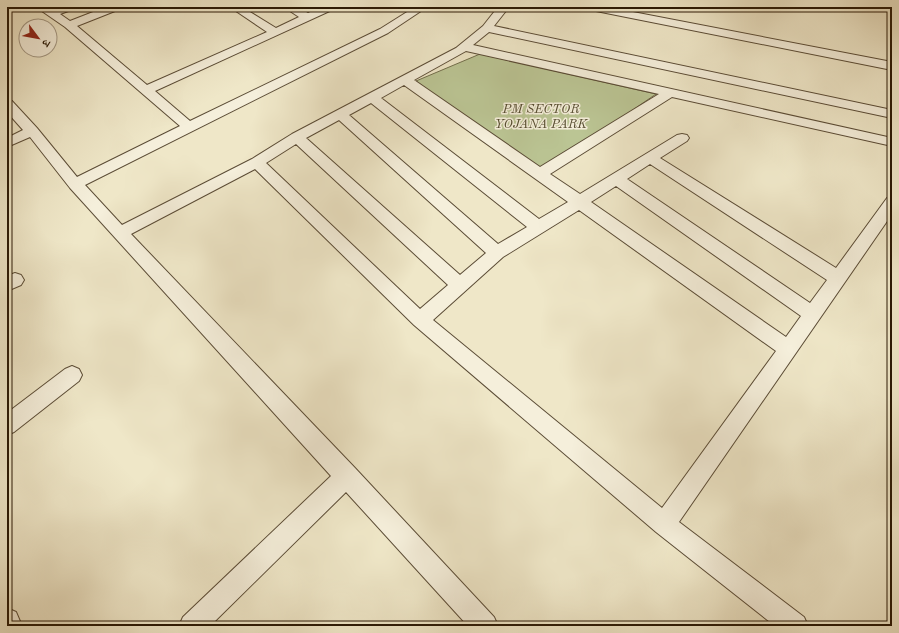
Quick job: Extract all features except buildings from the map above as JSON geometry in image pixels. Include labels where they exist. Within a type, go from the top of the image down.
[{"type":"street","points":[[46,10],[70,7]]},
{"type":"street","points":[[68,25],[116,7]]},
{"type":"street","points":[[234,7],[275,32]]},
{"type":"street","points":[[289,7],[307,18]]},
{"type":"street","points":[[145,91],[330,7]]},
{"type":"street","points":[[76,184],[384,32],[422,7]]},
{"type":"street","points":[[120,233],[257,162],[297,137],[406,80],[465,47],[486,28],[504,7]]},
{"type":"street","points":[[591,7],[892,66]]},
{"type":"street","points":[[46,10],[68,25],[190,128]]},
{"type":"street","points":[[465,47],[892,142],[890,113],[486,28]]},
{"type":"street","points":[[406,80],[788,349]]},
{"type":"street","points":[[539,174],[671,92]]},
{"type":"street","points":[[372,98],[538,227]]},
{"type":"street","points":[[7,104],[120,233],[485,626]]},
{"type":"street","points":[[340,114],[497,253]]},
{"type":"street","points":[[7,143],[32,131]]},
{"type":"street","points":[[297,137],[460,285]]},
{"type":"street","points":[[420,320],[497,253],[682,138]]},
{"type":"street","points":[[650,158],[838,278]]},
{"type":"street","points":[[257,162],[420,320],[664,524],[795,626]]},
{"type":"street","points":[[617,179],[812,314]]},
{"type":"street","points":[[664,524],[892,202]]},
{"type":"street","points":[[7,425],[72,375]]},
{"type":"street","points":[[192,626],[347,476]]},
{"type":"street","points":[[7,621],[9,626]]},
{"type":"green space","name":"PM SECTOR YOJANA PARK","points":[[480,54],[656,94],[540,174],[416,81]]}]
